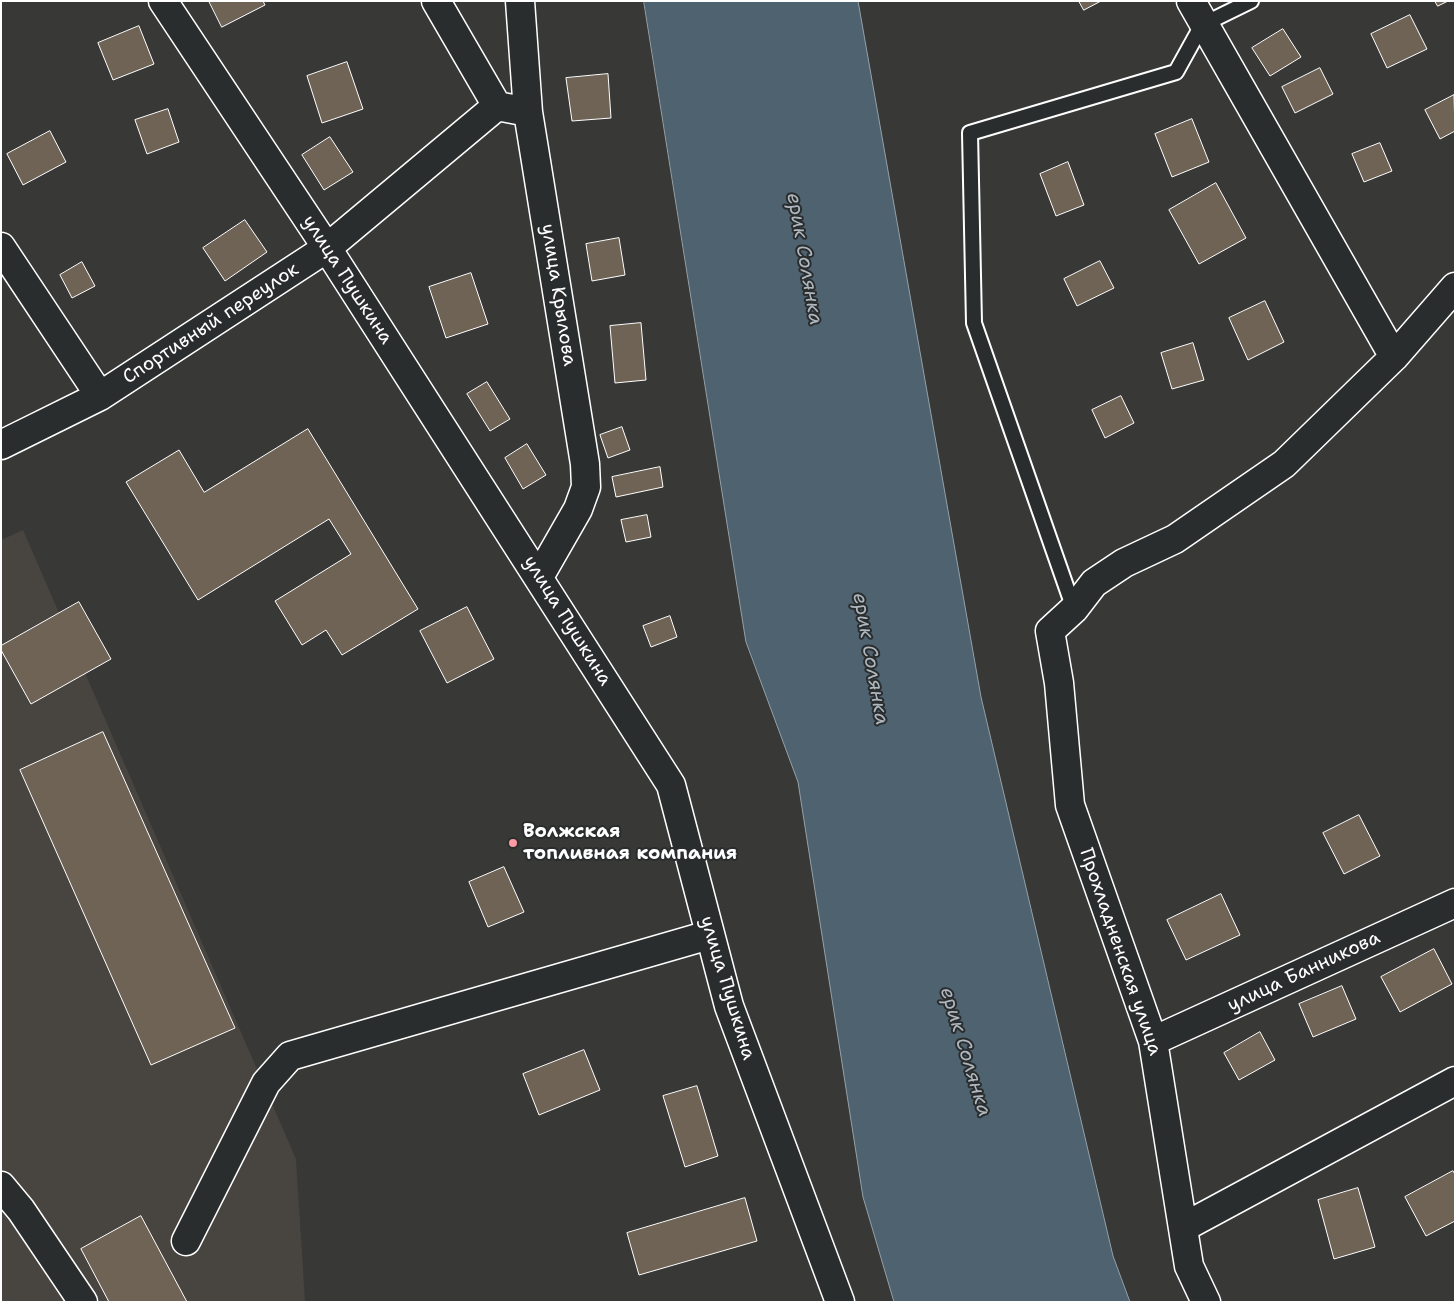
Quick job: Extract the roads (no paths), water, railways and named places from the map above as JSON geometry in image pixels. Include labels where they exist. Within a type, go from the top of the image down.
[{"type":"street","name":"улица Пушкина","points":[[163,1],[327,248],[671,785],[729,1006],[840,1302]]},
{"type":"street","points":[[436,1],[497,106],[528,112]]},
{"type":"street","name":"улица Крылова","points":[[520,1],[528,112],[585,464],[586,487],[578,508],[539,577]]},
{"type":"street","points":[[1197,13],[1394,357]]},
{"type":"street","name":"Спортивный переулок","points":[[1,445],[100,396],[327,248],[497,106]]},
{"type":"street","points":[[1,247],[100,396]]},
{"type":"street","points":[[1074,609],[1094,583],[1124,563],[1175,539],[1284,464],[1394,357],[1455,287]]},
{"type":"street","name":"Прохладненская улица","points":[[1074,609],[1050,631],[1059,683],[1070,805],[1154,1041],[1189,1266],[1206,1302]]},
{"type":"street","name":"улица Банникова","points":[[1154,1041],[1455,903]]},
{"type":"street","points":[[186,1241],[266,1083],[290,1056],[311,1048],[709,935]]},
{"type":"street","points":[[1184,1227],[1455,1081]]},
{"type":"street","points":[[1,1186],[21,1210],[83,1302]]},
{"type":"lane","points":[[1074,609],[974,323],[970,133],[1176,72],[1197,13],[1251,1]]},
{"type":"water","name":"ерик Солянка","points":[[644,1],[858,1],[981,697],[1113,1256],[1130,1302],[894,1302],[863,1197],[798,782],[746,642]]},
{"type":"place","name":"Волжская топливная компания","points":[[513,843]]}]
